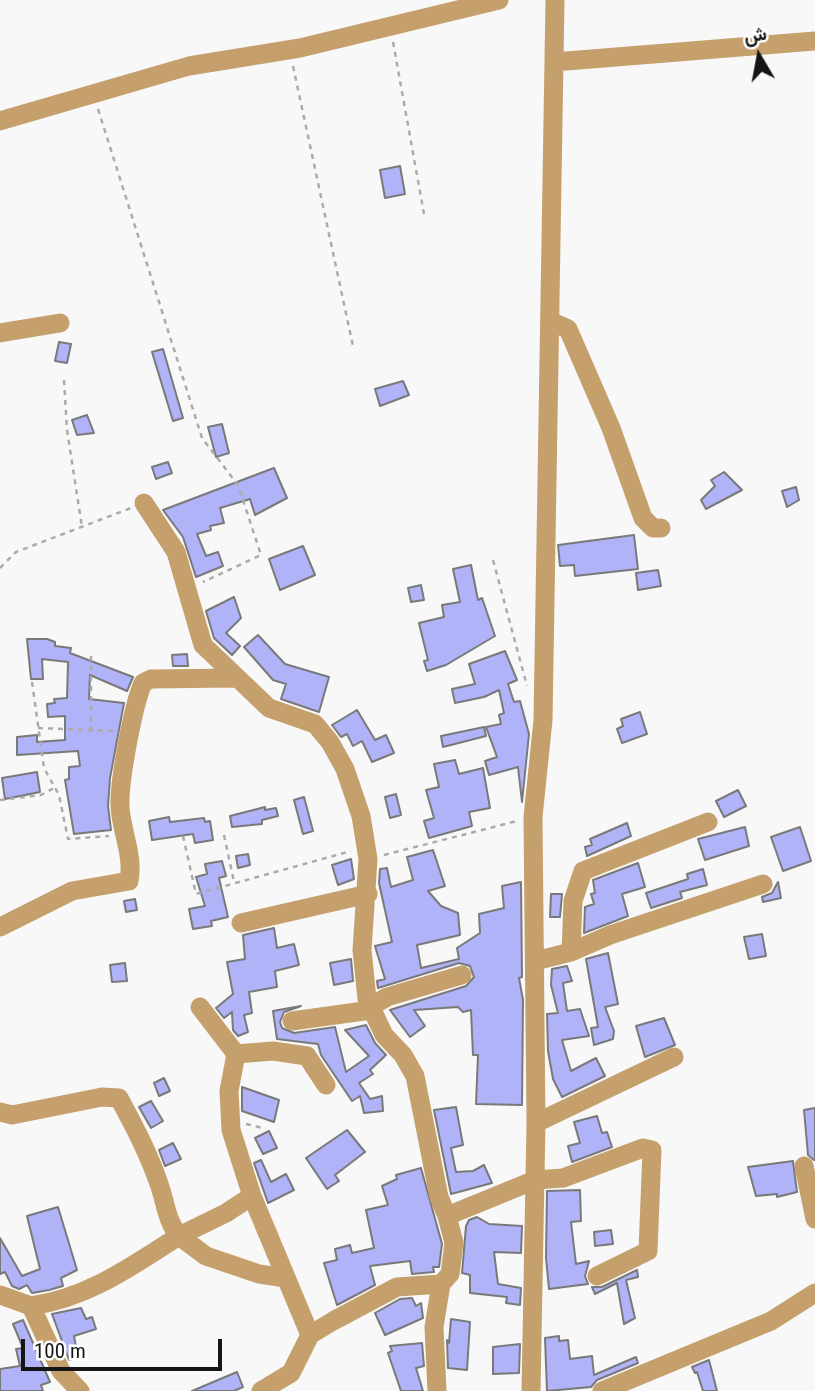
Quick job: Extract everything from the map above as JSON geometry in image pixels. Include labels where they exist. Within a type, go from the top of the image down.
[{"type":"street","points":[[0,121],[189,65],[289,49],[499,0]]},
{"type":"street","points":[[531,1391],[536,1123],[533,817],[543,720],[555,0]]},
{"type":"street","points":[[554,62],[815,41]]},
{"type":"street","points":[[550,321],[568,330],[611,428],[643,518],[653,528],[661,528]]},
{"type":"street","points":[[0,333],[60,323]]},
{"type":"street","points":[[144,503],[176,552],[203,645],[269,708],[304,718],[320,728],[355,792],[368,853],[368,894],[362,950],[370,1009],[384,1035],[403,1055],[415,1076],[439,1197],[454,1243],[450,1274],[441,1283],[434,1327],[437,1391]]},
{"type":"street","points":[[0,927],[72,891],[129,881],[130,868],[120,806],[141,687],[146,681],[236,678]]},
{"type":"street","points":[[571,952],[573,901],[583,872],[708,822]]},
{"type":"street","points":[[535,961],[571,952],[597,940],[763,884]]},
{"type":"street","points":[[241,923],[368,894]]},
{"type":"street","points":[[292,1021],[370,1009],[387,997],[461,975]]},
{"type":"street","points":[[200,1007],[236,1054],[229,1091],[229,1115],[252,1196],[310,1335]]},
{"type":"street","points":[[236,1054],[272,1051],[307,1056],[326,1085]]},
{"type":"street","points":[[536,1123],[674,1057]]},
{"type":"street","points":[[0,1112],[12,1115],[102,1097],[119,1098],[145,1149],[160,1186],[166,1214],[179,1236],[206,1255],[259,1274],[286,1278]]},
{"type":"street","points":[[447,1216],[535,1180],[563,1178],[643,1148],[652,1150],[648,1251],[597,1276]]},
{"type":"street","points":[[804,1166],[815,1219]]},
{"type":"street","points":[[0,1295],[31,1306],[53,1303],[97,1287],[179,1236],[215,1219],[252,1196]]},
{"type":"street","points":[[261,1391],[291,1373],[310,1335],[397,1287],[441,1283]]},
{"type":"street","points":[[602,1391],[771,1321],[815,1293]]},
{"type":"street","points":[[31,1306],[61,1371],[80,1391]]},
{"type":"path","points":[[391,27],[403,115],[424,214]]},
{"type":"path","points":[[289,49],[353,346]]},
{"type":"path","points":[[95,94],[152,275],[162,318],[202,438],[238,485],[261,555],[187,590]]},
{"type":"path","points":[[64,380],[67,430],[82,527]]},
{"type":"path","points":[[0,568],[16,552],[144,503]]},
{"type":"path","points":[[493,560],[532,697]]},
{"type":"path","points":[[91,656],[91,730]]},
{"type":"path","points":[[32,682],[44,768],[62,803],[68,839],[126,835]]},
{"type":"path","points":[[38,728],[132,732]]},
{"type":"path","points":[[0,800],[41,794],[54,788]]},
{"type":"path","points":[[183,836],[196,894],[234,881],[533,817]]},
{"type":"path","points":[[224,835],[234,881]]},
{"type":"building","points":[[400,166],[405,194],[385,198],[380,170]]},
{"type":"building","points":[[59,342],[71,344],[67,363],[55,361]]},
{"type":"building","points":[[163,349],[183,418],[173,421],[152,352]]},
{"type":"building","points":[[403,381],[409,395],[380,406],[375,389]]},
{"type":"building","points":[[87,415],[94,433],[77,435],[72,420]]},
{"type":"building","points":[[222,424],[229,453],[216,457],[208,427]]},
{"type":"building","points":[[168,462],[172,473],[156,479],[152,467]]},
{"type":"building","points":[[274,468],[287,498],[255,515],[250,499],[220,508],[224,523],[210,526],[211,530],[197,534],[206,556],[218,552],[223,566],[196,577],[183,537],[163,510]]},
{"type":"building","points":[[724,472],[742,490],[706,509],[701,500],[715,486],[711,480]]},
{"type":"building","points":[[796,487],[799,500],[787,507],[782,491]]},
{"type":"building","points":[[634,535],[638,569],[575,576],[574,565],[560,566],[558,545]]},
{"type":"building","points":[[303,546],[315,575],[280,590],[269,559]]},
{"type":"building","points":[[471,565],[478,600],[482,598],[495,636],[446,665],[427,671],[424,661],[428,660],[419,623],[444,617],[442,605],[460,602],[453,569]]},
{"type":"building","points":[[658,570],[661,586],[638,590],[636,573]]},
{"type":"building","points":[[421,585],[424,600],[411,602],[408,588]]},
{"type":"building","points":[[234,597],[241,618],[226,633],[240,646],[232,655],[214,638],[206,611]]},
{"type":"building","points":[[258,635],[285,664],[329,677],[319,712],[281,699],[286,684],[273,680],[244,647]]},
{"type":"building","points":[[27,639],[47,639],[55,642],[55,646],[71,648],[70,653],[133,677],[127,691],[90,675],[89,699],[124,703],[110,778],[108,806],[111,830],[74,834],[65,780],[69,779],[69,767],[80,766],[78,751],[17,755],[17,737],[37,735],[37,742],[65,740],[65,716],[48,717],[47,704],[55,703],[54,699],[67,698],[68,662],[42,659],[43,679],[31,679]]},
{"type":"building","points":[[505,651],[517,680],[508,684],[514,702],[520,701],[529,734],[522,802],[518,767],[489,775],[485,761],[497,757],[486,727],[501,724],[499,715],[504,713],[499,690],[484,697],[455,703],[452,689],[475,684],[469,664]]},
{"type":"building","points":[[187,654],[188,666],[173,666],[172,655]]},
{"type":"building","points":[[357,710],[375,740],[386,735],[394,753],[372,762],[362,741],[353,746],[347,734],[341,737],[332,725]]},
{"type":"building","points":[[640,712],[647,734],[622,743],[617,729],[623,726],[621,719]]},
{"type":"building","points":[[484,727],[486,736],[443,747],[441,736]]},
{"type":"building","points":[[455,760],[459,774],[483,768],[490,808],[469,812],[472,826],[429,838],[424,821],[434,818],[426,790],[439,787],[434,764]]},
{"type":"building","points":[[37,772],[40,792],[5,799],[2,778]]},
{"type":"building","points":[[738,790],[746,806],[724,817],[716,801]]},
{"type":"building","points":[[396,794],[401,815],[390,818],[385,797]]},
{"type":"building","points":[[304,797],[313,831],[303,834],[294,800]]},
{"type":"building","points":[[265,807],[265,810],[276,808],[278,816],[262,820],[262,824],[232,827],[230,816]]},
{"type":"building","points":[[169,817],[170,822],[204,818],[205,822],[210,821],[213,840],[195,843],[193,834],[152,840],[149,821]]},
{"type":"building","points":[[627,823],[631,836],[587,856],[585,847],[592,845],[590,839]]},
{"type":"building","points":[[745,827],[749,846],[705,860],[698,839]]},
{"type":"building","points":[[800,827],[811,861],[783,871],[771,837]]},
{"type":"building","points":[[433,850],[445,886],[428,891],[441,906],[458,913],[460,935],[417,945],[421,968],[459,959],[457,948],[480,933],[479,914],[504,908],[502,886],[521,882],[522,977],[519,978],[523,1000],[522,1105],[476,1104],[478,1055],[473,1055],[471,1010],[463,1012],[458,1007],[414,1010],[425,1026],[410,1037],[390,1010],[466,986],[474,977],[470,966],[459,963],[378,988],[377,981],[385,979],[375,946],[392,942],[379,883],[380,869],[387,868],[391,887],[413,880],[407,857]]},
{"type":"building","points":[[248,854],[250,865],[238,868],[236,856]]},
{"type":"building","points":[[351,859],[354,879],[338,885],[332,865]]},
{"type":"building","points":[[222,861],[226,876],[219,878],[228,917],[211,921],[212,926],[193,929],[189,909],[205,906],[196,877],[207,874],[205,864]]},
{"type":"building","points":[[638,863],[645,887],[622,894],[628,916],[584,933],[585,907],[594,904],[591,894],[595,893],[593,880]]},
{"type":"building","points":[[703,869],[707,885],[680,892],[682,898],[651,908],[646,893],[688,879],[687,874]]},
{"type":"building","points":[[778,882],[781,898],[763,902],[762,897],[772,893]]},
{"type":"building","points":[[551,894],[562,894],[560,917],[550,917]]},
{"type":"building","points":[[135,899],[137,910],[126,912],[124,901]]},
{"type":"building","points":[[274,928],[277,948],[294,944],[299,965],[275,971],[277,987],[249,992],[252,1013],[244,1015],[248,1032],[238,1036],[233,1030],[232,1012],[224,1018],[216,1008],[233,994],[227,962],[245,959],[243,935]]},
{"type":"building","points":[[762,934],[766,956],[749,959],[744,937]]},
{"type":"building","points":[[608,953],[618,1004],[605,1007],[614,1031],[613,1039],[594,1045],[591,1028],[598,1027],[586,959]]},
{"type":"building","points":[[351,959],[353,981],[334,985],[330,963]]},
{"type":"building","points":[[125,963],[127,981],[112,982],[110,965]]},
{"type":"building","points":[[567,966],[572,981],[563,983],[567,1011],[580,1009],[589,1036],[562,1040],[571,1071],[596,1058],[605,1076],[562,1097],[553,1079],[548,1051],[547,1014],[558,1013],[551,985],[552,969]]},
{"type":"building","points":[[301,1006],[284,1012],[280,1022],[282,1028],[294,1033],[335,1027],[346,1072],[369,1056],[345,1030],[366,1025],[375,1043],[386,1055],[370,1070],[373,1074],[359,1083],[370,1099],[382,1096],[383,1111],[364,1113],[360,1096],[352,1101],[321,1055],[318,1044],[277,1039],[273,1011]]},
{"type":"building","points":[[664,1018],[675,1045],[645,1057],[636,1026]]},
{"type":"building","points":[[164,1078],[170,1091],[159,1096],[154,1083]]},
{"type":"building","points":[[242,1087],[279,1100],[274,1122],[242,1111]]},
{"type":"building","points":[[151,1101],[163,1121],[151,1128],[139,1107]]},
{"type":"building","points":[[456,1107],[463,1145],[451,1148],[456,1172],[473,1171],[484,1165],[492,1183],[451,1194],[434,1110]]},
{"type":"building","points":[[815,1108],[814,1160],[808,1155],[804,1110]]},
{"type":"building","points":[[597,1116],[602,1133],[607,1132],[612,1147],[572,1162],[568,1146],[580,1143],[574,1122]]},
{"type":"building","points":[[347,1130],[365,1152],[335,1175],[339,1181],[327,1189],[306,1158]]},
{"type":"building","points":[[269,1131],[277,1148],[263,1154],[255,1138]]},
{"type":"building","points":[[173,1143],[181,1159],[165,1166],[159,1150]]},
{"type":"building","points":[[261,1160],[271,1182],[286,1174],[294,1190],[268,1203],[254,1163]]},
{"type":"building","points":[[793,1161],[797,1192],[777,1197],[777,1194],[756,1196],[748,1167]]},
{"type":"building","points":[[421,1168],[442,1244],[439,1267],[433,1267],[434,1272],[412,1274],[410,1261],[370,1266],[375,1285],[337,1305],[324,1263],[337,1260],[335,1249],[350,1245],[352,1253],[374,1248],[366,1210],[388,1205],[382,1186],[397,1179],[396,1175]]},
{"type":"building","points":[[580,1190],[581,1221],[571,1222],[576,1264],[589,1261],[585,1276],[588,1284],[549,1289],[546,1258],[547,1191]]},
{"type":"building","points":[[58,1207],[77,1270],[61,1278],[63,1286],[49,1290],[32,1293],[27,1285],[19,1289],[12,1286],[5,1272],[0,1274],[0,1238],[22,1276],[40,1269],[27,1216]]},
{"type":"building","points":[[477,1217],[489,1224],[522,1226],[521,1253],[494,1252],[498,1284],[521,1288],[520,1305],[506,1303],[507,1297],[470,1293],[470,1275],[462,1273],[466,1226],[469,1220]]},
{"type":"building","points":[[611,1230],[613,1244],[595,1246],[594,1232]]},
{"type":"building","points":[[637,1270],[638,1277],[626,1280],[635,1318],[624,1324],[617,1283],[595,1294],[592,1287],[602,1287]]},
{"type":"building","points":[[412,1298],[416,1306],[421,1303],[423,1318],[385,1335],[375,1313],[400,1299]]},
{"type":"building","points":[[81,1308],[86,1319],[92,1317],[96,1329],[74,1336],[78,1358],[69,1360],[52,1314]]},
{"type":"building","points":[[451,1319],[470,1322],[467,1370],[448,1368],[447,1340],[449,1343]]},
{"type":"building","points":[[23,1320],[50,1382],[41,1385],[43,1391],[0,1391],[0,1369],[20,1366],[16,1349],[23,1348],[13,1324]]},
{"type":"building","points":[[559,1336],[559,1341],[568,1340],[570,1359],[592,1356],[594,1375],[636,1357],[638,1363],[597,1380],[591,1387],[547,1391],[545,1338]]},
{"type":"building","points":[[422,1343],[424,1366],[416,1368],[423,1391],[401,1391],[388,1353],[392,1351],[390,1346]]},
{"type":"building","points":[[520,1344],[519,1373],[493,1374],[493,1347]]},
{"type":"building","points":[[709,1360],[717,1391],[703,1391],[697,1372],[695,1373],[692,1367]]},
{"type":"building","points":[[237,1372],[243,1387],[234,1391],[192,1391]]}]
